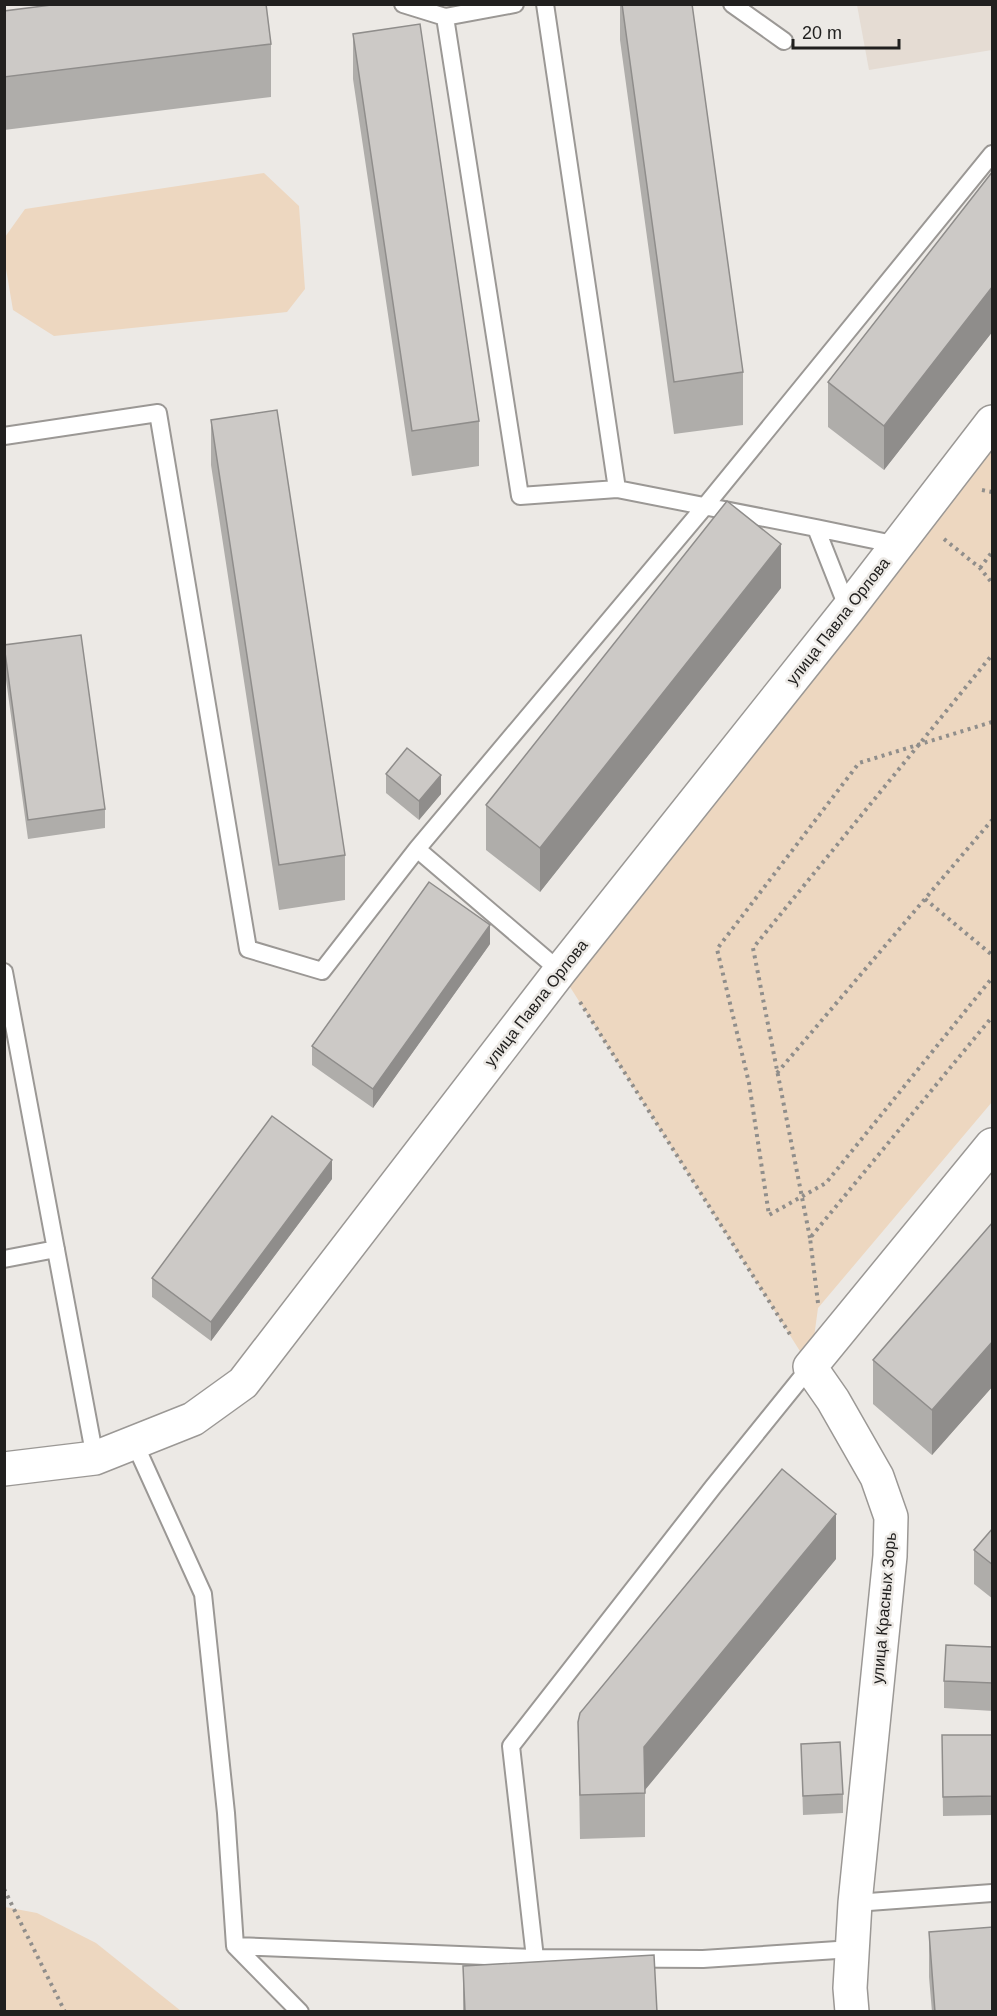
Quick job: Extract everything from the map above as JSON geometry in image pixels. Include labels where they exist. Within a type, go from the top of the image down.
[{"type":"street","name":"улица Павла Орлова","points":[[4,1469],[95,1458],[193,1419],[243,1383],[560,971],[848,609],[993,422]]},
{"type":"street","points":[[810,1367],[993,1145]]},
{"type":"street","name":"улица Красных Зорь","points":[[810,1367],[833,1400],[877,1477],[891,1517],[890,1556],[855,1903],[850,1988],[852,2012]]},
{"type":"lane","points":[[403,4],[445,17],[515,4]]},
{"type":"lane","points":[[545,4],[617,489]]},
{"type":"lane","points":[[732,4],[784,41]]},
{"type":"lane","points":[[445,17],[520,496],[617,489],[898,545]]},
{"type":"lane","points":[[4,436],[158,413],[248,950],[322,971],[417,849],[706,505],[993,154]]},
{"type":"lane","points":[[816,528],[848,609]]},
{"type":"lane","points":[[417,849],[560,971]]},
{"type":"lane","points":[[4,972],[95,1458]]},
{"type":"lane","points":[[4,1259],[56,1249]]},
{"type":"lane","points":[[535,1958],[511,1746],[713,1487],[810,1367]]},
{"type":"lane","points":[[134,1442],[202,1593],[226,1813],[235,1946],[300,2012]]},
{"type":"lane","points":[[855,1903],[993,1893]]},
{"type":"lane","points":[[235,1946],[535,1958],[703,1959],[852,1949]]},
{"type":"path","points":[[918,518],[980,568],[993,584]]},
{"type":"path","points":[[980,568],[993,552]]},
{"type":"path","points":[[818,1308],[810,1238],[753,948],[993,655]]},
{"type":"path","points":[[993,722],[859,763],[717,949],[749,1083],[769,1215],[826,1183],[993,978]]},
{"type":"path","points":[[777,1073],[993,820]]},
{"type":"path","points":[[925,899],[993,955]]},
{"type":"path","points":[[560,971],[794,1341],[800,1333]]},
{"type":"path","points":[[810,1238],[993,1017]]},
{"type":"path","points":[[4,1889],[64,2012]]},
{"type":"shaded area","points":[[857,5],[992,5],[992,50],[869,70]]},
{"type":"shaded area","points":[[264,173],[299,206],[305,289],[287,312],[54,336],[13,310],[5,263],[5,237],[25,209]]},
{"type":"shaded area","points":[[992,418],[992,1102],[818,1308],[810,1367],[560,971]]},
{"type":"shaded area","points":[[5,1907],[37,1913],[96,1943],[181,2011],[5,2011]]},
{"type":"building","points":[[59,4],[266,4],[271,44],[4,77],[4,11]]},
{"type":"building","points":[[622,4],[692,4],[743,372],[674,382]]},
{"type":"building","points":[[420,24],[479,421],[412,431],[353,34]]},
{"type":"building","points":[[993,171],[993,286],[884,426],[828,382]]},
{"type":"building","points":[[277,410],[345,855],[279,865],[211,420]]},
{"type":"building","points":[[727,501],[781,544],[540,848],[486,805]]},
{"type":"building","points":[[81,635],[105,809],[28,820],[4,645]]},
{"type":"building","points":[[407,748],[441,775],[419,801],[386,774]]},
{"type":"building","points":[[429,882],[490,925],[373,1089],[312,1046]]},
{"type":"building","points":[[272,1116],[332,1160],[211,1322],[152,1278]]},
{"type":"building","points":[[993,1222],[993,1341],[932,1410],[873,1360]]},
{"type":"building","points":[[782,1469],[836,1514],[644,1747],[645,1793],[580,1795],[578,1722],[580,1713]]},
{"type":"building","points":[[993,1528],[993,1565],[974,1550]]},
{"type":"building","points":[[946,1645],[993,1647],[993,1683],[944,1681]]},
{"type":"building","points":[[942,1735],[993,1735],[993,1796],[943,1797]]},
{"type":"building","points":[[840,1742],[843,1794],[803,1796],[801,1744]]},
{"type":"building","points":[[993,1927],[993,2012],[935,2012],[929,1932]]},
{"type":"building","points":[[654,1955],[657,2012],[465,2012],[463,1966]]}]
